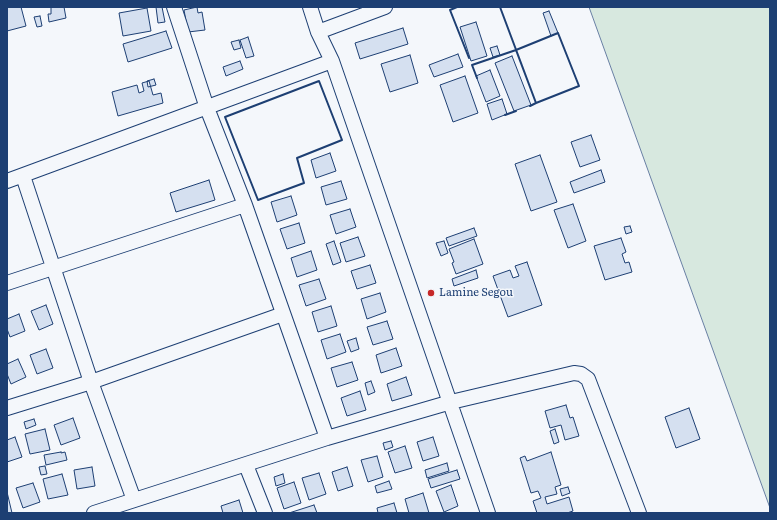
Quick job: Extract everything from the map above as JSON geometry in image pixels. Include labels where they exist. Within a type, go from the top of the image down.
[{"type":"street","points":[[174,7],[207,108],[245,205],[327,438]]},
{"type":"street","points":[[310,7],[318,32],[332,61],[451,402],[488,513]]},
{"type":"street","points":[[318,32],[385,7]]},
{"type":"street","points":[[7,181],[332,61]]},
{"type":"street","points":[[23,176],[91,382],[126,506]]},
{"type":"street","points":[[7,283],[245,205]]},
{"type":"street","points":[[7,408],[91,382],[283,314]]},
{"type":"street","points":[[94,513],[126,506],[327,438],[451,402],[574,372],[588,378],[639,513]]},
{"type":"street","points":[[246,465],[264,513]]},
{"type":"shaded area","points":[[589,7],[770,7],[770,508]]},
{"type":"building","points":[[7,7],[21,7],[26,26],[7,31]]},
{"type":"building","points":[[51,7],[64,7],[66,18],[49,22],[48,14],[51,14]]},
{"type":"building","points":[[156,7],[162,7],[165,22],[158,23]]},
{"type":"building","points":[[197,7],[198,13],[202,12],[205,30],[188,32],[184,10]]},
{"type":"building","points":[[147,8],[151,31],[123,36],[119,13]]},
{"type":"building","points":[[549,11],[558,33],[551,36],[543,13]]},
{"type":"building","points":[[40,16],[42,26],[37,27],[34,17]]},
{"type":"building","points":[[476,22],[487,56],[471,61],[460,27]]},
{"type":"building","points":[[403,28],[408,44],[360,59],[355,43]]},
{"type":"building","points":[[166,31],[172,48],[128,62],[123,44]]},
{"type":"building","points":[[248,37],[254,56],[246,58],[240,40]]},
{"type":"building","points":[[239,40],[241,48],[234,50],[231,42]]},
{"type":"building","points":[[497,46],[500,55],[493,57],[490,48]]},
{"type":"building","points":[[458,54],[463,67],[434,77],[429,65]]},
{"type":"building","points":[[410,55],[418,83],[390,92],[381,64]]},
{"type":"building","points":[[512,56],[531,105],[514,111],[495,63]]},
{"type":"building","points":[[240,61],[243,69],[226,76],[223,67]]},
{"type":"building","points":[[490,70],[500,96],[486,102],[476,76]]},
{"type":"building","points":[[465,76],[478,113],[453,122],[440,85]]},
{"type":"building","points":[[154,79],[156,85],[148,87],[147,81]]},
{"type":"building","points":[[149,81],[153,95],[161,93],[163,103],[118,116],[112,92],[137,85],[139,93],[144,91],[142,83]]},
{"type":"building","points":[[502,99],[507,114],[492,120],[487,104]]},
{"type":"building","points":[[591,135],[600,160],[580,167],[571,142]]},
{"type":"building","points":[[330,153],[336,171],[316,178],[311,160]]},
{"type":"building","points":[[540,155],[557,202],[531,211],[515,164]]},
{"type":"building","points":[[601,170],[605,182],[574,193],[570,182]]},
{"type":"building","points":[[209,180],[215,200],[176,212],[170,193]]},
{"type":"building","points":[[341,181],[347,199],[326,205],[321,187]]},
{"type":"building","points":[[291,196],[297,215],[277,222],[271,202]]},
{"type":"building","points":[[573,204],[586,241],[568,248],[554,210]]},
{"type":"building","points":[[350,209],[356,227],[336,234],[330,215]]},
{"type":"building","points":[[299,223],[305,243],[287,249],[280,229]]},
{"type":"building","points":[[630,226],[632,232],[626,234],[624,227]]},
{"type":"building","points":[[474,228],[477,236],[449,246],[446,238]]},
{"type":"building","points":[[358,237],[365,256],[346,262],[340,243]]},
{"type":"building","points":[[621,238],[626,252],[622,254],[625,263],[629,262],[632,272],[605,280],[594,246]]},
{"type":"building","points":[[474,239],[483,264],[456,274],[452,263],[454,262],[449,249]]},
{"type":"building","points":[[334,241],[341,262],[333,265],[326,244]]},
{"type":"building","points":[[444,241],[448,253],[441,256],[436,243]]},
{"type":"building","points":[[311,251],[317,270],[297,277],[291,258]]},
{"type":"building","points":[[527,262],[542,305],[508,317],[493,276],[510,270],[513,278],[519,276],[515,266]]},
{"type":"building","points":[[370,265],[376,283],[357,289],[351,271]]},
{"type":"building","points":[[476,270],[478,278],[454,286],[452,279]]},
{"type":"building","points":[[319,279],[326,299],[306,306],[299,285]]},
{"type":"building","points":[[380,293],[386,312],[367,319],[361,299]]},
{"type":"building","points":[[46,305],[53,324],[39,330],[31,311]]},
{"type":"building","points":[[331,306],[337,326],[318,332],[312,312]]},
{"type":"building","points":[[19,314],[25,331],[10,337],[7,329],[7,319]]},
{"type":"building","points":[[387,321],[393,339],[373,345],[367,327]]},
{"type":"building","points":[[340,334],[346,352],[327,359],[321,340]]},
{"type":"building","points":[[356,338],[359,349],[351,352],[347,341]]},
{"type":"building","points":[[396,348],[402,366],[381,373],[376,355]]},
{"type":"building","points":[[46,349],[53,368],[37,374],[30,355]]},
{"type":"building","points":[[18,359],[26,377],[11,384],[7,374],[7,364]]},
{"type":"building","points":[[352,362],[358,380],[337,387],[331,368]]},
{"type":"building","points":[[406,377],[412,395],[392,401],[387,384]]},
{"type":"building","points":[[371,381],[375,392],[368,395],[365,383]]},
{"type":"building","points":[[360,391],[366,410],[347,416],[341,398]]},
{"type":"building","points":[[566,405],[570,418],[573,417],[579,436],[565,440],[561,425],[550,428],[545,411]]},
{"type":"building","points":[[689,408],[700,439],[676,448],[665,417]]},
{"type":"building","points":[[73,418],[80,438],[61,445],[54,425]]},
{"type":"building","points":[[34,419],[36,425],[26,429],[24,422]]},
{"type":"building","points":[[45,429],[50,450],[30,454],[25,434]]},
{"type":"building","points":[[555,429],[559,442],[554,444],[550,431]]},
{"type":"building","points":[[15,437],[22,457],[7,462],[7,440]]},
{"type":"building","points":[[433,437],[439,456],[423,461],[417,442]]},
{"type":"building","points":[[391,441],[393,447],[385,450],[383,443]]},
{"type":"building","points":[[405,446],[412,468],[395,473],[388,452]]},
{"type":"building","points":[[65,452],[67,460],[46,465],[44,455]]},
{"type":"building","points":[[551,452],[561,485],[555,487],[557,494],[545,497],[547,504],[569,497],[573,511],[567,513],[537,513],[533,501],[541,498],[538,491],[531,493],[520,458],[525,456],[527,461]]},
{"type":"building","points":[[377,456],[383,477],[368,482],[361,460]]},
{"type":"building","points":[[447,463],[449,471],[427,478],[425,470]]},
{"type":"building","points":[[45,466],[47,474],[41,475],[39,467]]},
{"type":"building","points":[[92,467],[95,486],[77,489],[74,470]]},
{"type":"building","points":[[347,467],[353,486],[338,491],[332,472]]},
{"type":"building","points":[[457,470],[460,479],[431,488],[428,479]]},
{"type":"building","points":[[319,473],[326,494],[309,500],[302,478]]},
{"type":"building","points":[[62,474],[68,495],[48,499],[43,479]]},
{"type":"building","points":[[283,474],[285,483],[276,486],[274,477]]},
{"type":"building","points":[[389,481],[392,489],[377,493],[375,486]]},
{"type":"building","points":[[294,482],[301,503],[284,509],[277,488]]},
{"type":"building","points":[[33,483],[40,502],[23,508],[16,488]]},
{"type":"building","points":[[451,485],[458,506],[444,512],[436,491]]},
{"type":"building","points":[[568,487],[570,493],[562,496],[560,489]]},
{"type":"building","points":[[7,492],[12,513],[7,513]]},
{"type":"building","points":[[423,493],[429,513],[409,513],[405,499]]},
{"type":"building","points":[[239,500],[243,513],[223,513],[221,506]]},
{"type":"building","points":[[394,503],[397,513],[378,513],[377,508]]},
{"type":"building","points":[[314,505],[317,513],[289,513]]},
{"type":"wall","points":[[457,7],[450,10],[469,58]]},
{"type":"wall","points":[[500,7],[536,103],[530,106]]},
{"type":"wall","points":[[558,33],[579,86],[536,103],[516,50],[558,33]]},
{"type":"wall","points":[[477,78],[472,65],[516,50],[553,35]]},
{"type":"wall","points":[[319,81],[342,140],[297,158],[304,183],[258,200],[225,117],[319,81]]},
{"type":"wall","points":[[505,115],[516,111]]},
{"type":"place","name":"Lamine Segou","points":[[431,293]]}]
